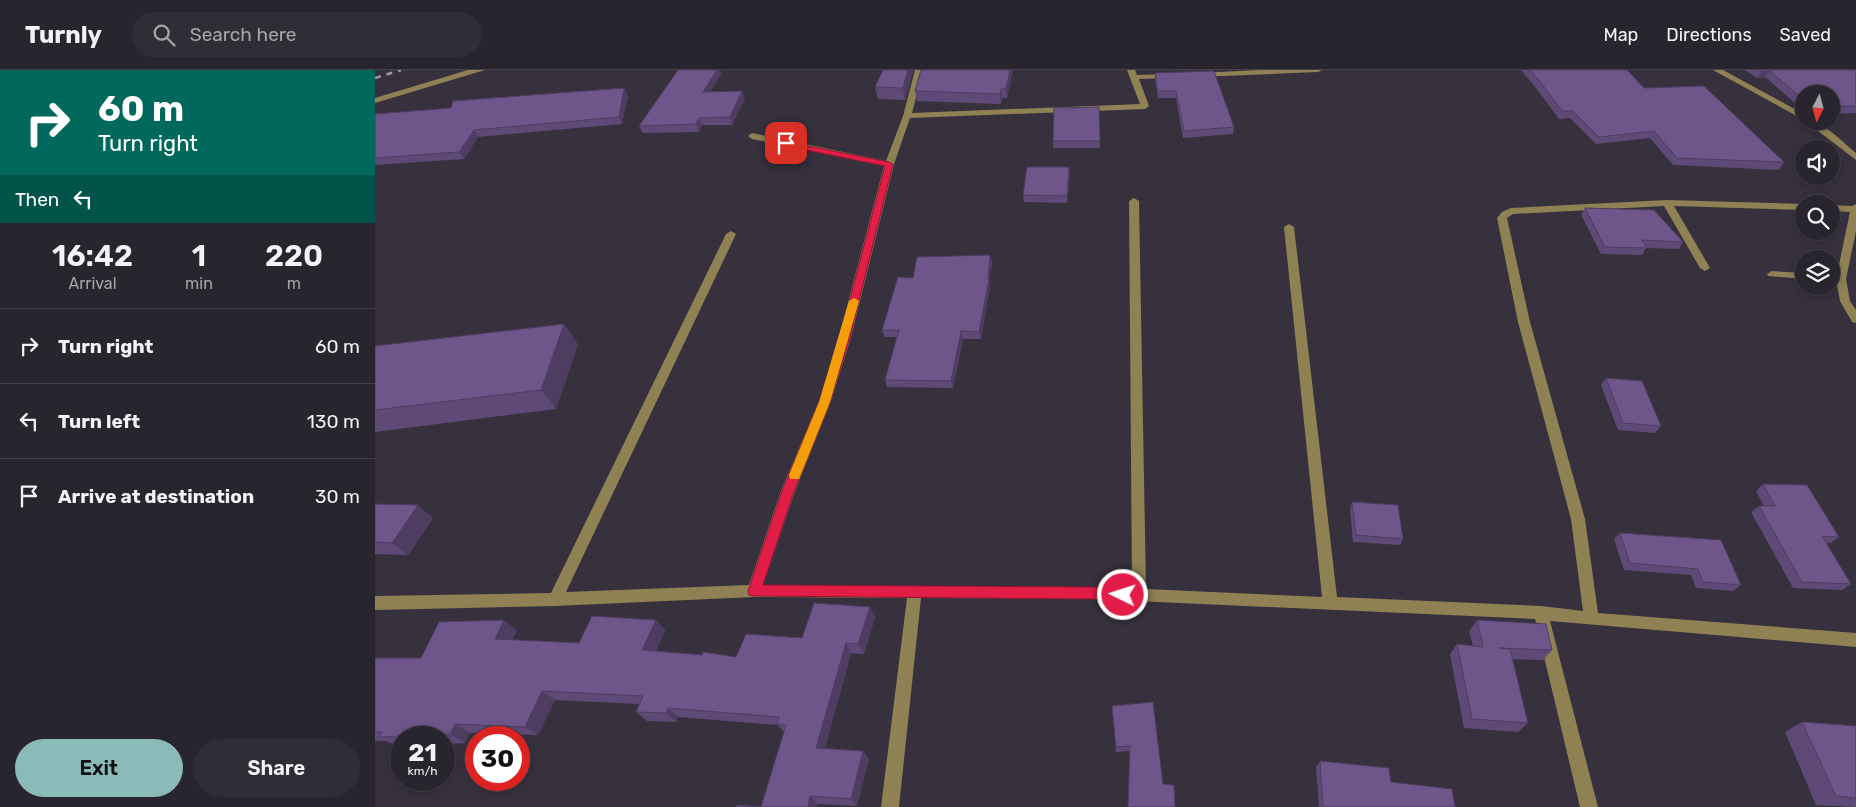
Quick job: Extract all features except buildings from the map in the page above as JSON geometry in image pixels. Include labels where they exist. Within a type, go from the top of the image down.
[{"type":"street","points":[[375,101],[465,73],[481,70]]},
{"type":"street","points":[[754,591],[788,491],[825,402],[845,337],[889,164],[907,116],[919,70]]},
{"type":"street","points":[[1192,75],[1318,70]]},
{"type":"street","points":[[1717,70],[1795,113]]},
{"type":"street","points":[[907,116],[1145,106],[1133,74],[1182,75]]},
{"type":"street","points":[[1822,130],[1856,157]]},
{"type":"street","points":[[752,136],[889,164]]},
{"type":"street","points":[[1134,201],[1139,596]]},
{"type":"street","points":[[1591,619],[1578,519],[1525,322],[1502,218],[1511,211],[1667,203],[1795,207]]},
{"type":"street","points":[[1667,203],[1705,268]]},
{"type":"street","points":[[1840,208],[1856,208],[1840,264]]},
{"type":"street","points":[[1289,228],[1331,604]]},
{"type":"street","points":[[555,598],[731,234]]},
{"type":"street","points":[[1772,274],[1795,275]]},
{"type":"street","points":[[1840,288],[1856,319]]},
{"type":"street","points":[[375,603],[754,591],[1092,593],[1541,613],[1591,619],[1856,640]]},
{"type":"street","points":[[891,807],[915,592]]},
{"type":"street","points":[[1541,613],[1589,807]]},
{"type":"railway","points":[[375,78],[401,70]]},
{"type":"slow traffic","points":[[794,475],[825,402],[854,301]]},
{"type":"route","points":[[786,143],[889,164],[845,337],[825,402],[788,491],[754,591],[1092,593],[1123,595]]}]
